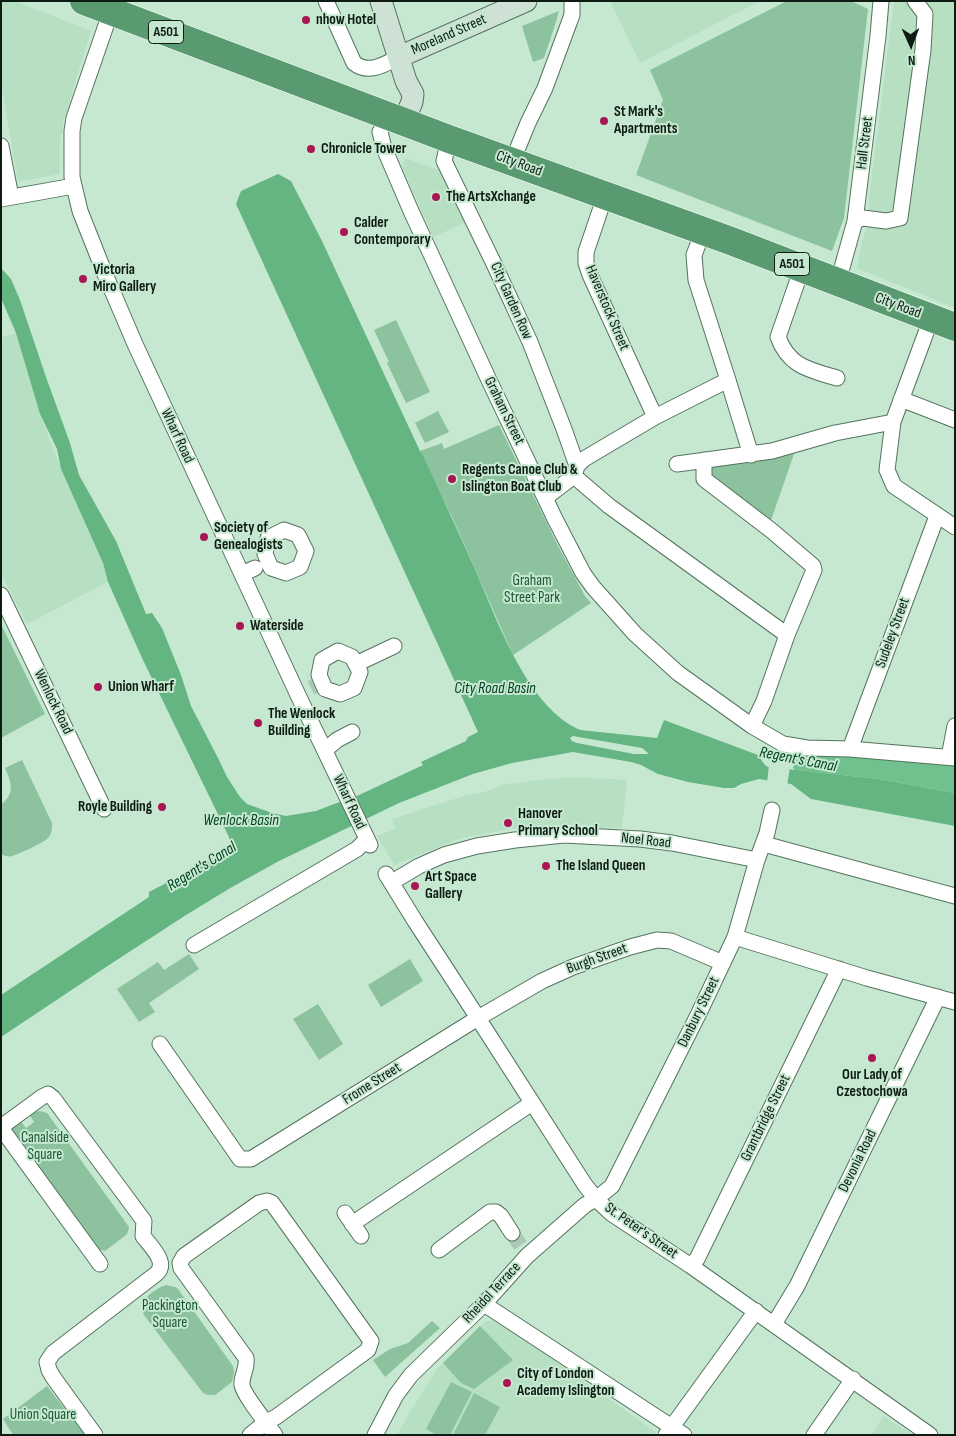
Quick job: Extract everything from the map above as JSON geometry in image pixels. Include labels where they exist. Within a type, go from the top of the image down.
[{"type":"highway","name":"City Road","points":[[84,1],[449,139],[802,268],[838,282],[937,328]]},
{"type":"street","points":[[326,1],[354,63],[359,67],[372,69],[399,57]]},
{"type":"street","points":[[381,1],[406,81],[412,94],[412,102],[396,118]]},
{"type":"street","name":"Moreland Street","points":[[399,57],[526,1]]},
{"type":"street","points":[[512,162],[528,123],[546,88],[572,15],[572,1]]},
{"type":"street","name":"Hall Street","points":[[838,282],[855,221],[881,1]]},
{"type":"street","points":[[855,221],[863,218],[886,221],[900,218],[925,14],[915,1]]},
{"type":"street","name":"Wharf Road","points":[[111,11],[74,118],[72,131],[72,177],[80,211],[134,344],[256,567],[311,688],[324,750],[366,838],[357,850],[194,945]]},
{"type":"street","name":"Graham Street","points":[[396,118],[380,132],[384,148],[408,205],[545,498],[562,533],[593,587],[635,634],[678,673],[752,726],[783,744],[807,748],[850,750]]},
{"type":"street","name":"City Garden Row","points":[[449,139],[444,161],[530,342],[564,429],[576,471]]},
{"type":"street","points":[[1,146],[6,198],[74,186]]},
{"type":"street","name":"Haverstock Street","points":[[605,196],[586,252],[586,262],[590,275],[655,417]]},
{"type":"street","points":[[703,231],[694,255],[696,280],[750,455]]},
{"type":"street","points":[[802,268],[778,337],[782,348],[797,364],[807,370],[837,378]]},
{"type":"street","points":[[937,328],[901,399],[894,422],[888,470],[894,486],[955,527]]},
{"type":"street","points":[[545,498],[576,471],[584,459],[655,417],[728,380]]},
{"type":"street","points":[[901,399],[955,420]]},
{"type":"street","points":[[677,464],[772,451],[835,433],[894,422]]},
{"type":"street","points":[[704,460],[704,479],[808,561],[814,570],[787,635],[764,701],[752,726]]},
{"type":"street","points":[[576,471],[609,506],[787,635]]},
{"type":"street","name":"Sudeley Street","points":[[850,750],[937,516]]},
{"type":"street","name":"Wenlock Road","points":[[1,595],[104,809]]},
{"type":"street","points":[[356,664],[394,646]]},
{"type":"street","points":[[338,651],[352,656],[360,672],[354,688],[340,694],[325,689],[311,688],[319,675],[322,660],[338,651]]},
{"type":"street","points":[[850,750],[952,758],[955,726]]},
{"type":"street","points":[[324,750],[352,732]]},
{"type":"street","name":"Danbury Street","points":[[596,1199],[612,1186],[735,937],[757,860],[764,844],[772,810]]},
{"type":"street","name":"Noel Road","points":[[389,878],[444,855],[477,846],[564,835],[640,839],[672,843],[757,860]]},
{"type":"street","points":[[764,844],[955,896]]},
{"type":"street","name":"St. Peter's Street","points":[[389,878],[532,1104],[596,1199],[612,1214],[756,1311],[930,1435]]},
{"type":"street","points":[[735,937],[955,1002]]},
{"type":"street","name":"Burgh Street","points":[[478,1018],[542,981],[630,947],[657,940],[671,941],[723,963]]},
{"type":"street","name":"Grantbridge Street","points":[[691,1266],[697,1259],[839,969]]},
{"type":"street","name":"Devonia Road","points":[[774,1324],[797,1286],[938,997]]},
{"type":"street","name":"Frome Street","points":[[160,1044],[240,1158],[251,1159],[478,1018]]},
{"type":"street","points":[[95,1435],[53,1377],[47,1362],[52,1353],[160,1270],[162,1265],[143,1236],[144,1222],[53,1098],[48,1094],[1,1128],[100,1264]]},
{"type":"street","points":[[361,1236],[348,1218],[532,1104]]},
{"type":"street","name":"Rheidol Terrace","points":[[375,1435],[396,1395],[411,1374],[484,1304],[524,1252],[585,1205],[596,1199]]},
{"type":"street","points":[[250,1435],[266,1422],[368,1350],[371,1341],[272,1203],[267,1200],[259,1203],[184,1256],[180,1262],[181,1268],[246,1358],[247,1364],[242,1379],[242,1389],[266,1422],[275,1435]]},
{"type":"street","points":[[439,1250],[490,1212],[496,1212],[501,1216],[512,1233]]},
{"type":"street","points":[[484,1304],[674,1432],[756,1311]]},
{"type":"street","points":[[814,1435],[853,1380]]},
{"type":"shaded area","points":[[1,1],[15,1],[91,31],[63,123],[60,139],[60,174],[18,182],[1,81]]},
{"type":"shaded area","points":[[610,1],[760,1],[640,63]]},
{"type":"shaded area","points":[[894,1],[955,1],[955,308],[857,268],[862,241],[868,225],[869,198]]},
{"type":"shaded area","name":"The ArtsXchange","points":[[405,158],[444,172],[467,222],[433,237],[402,167]]},
{"type":"shaded area","points":[[16,333],[40,414],[61,469],[103,563],[108,582],[27,624],[1,574],[1,337]]},
{"type":"shaded area","points":[[843,753],[955,761],[955,793],[879,779],[795,770],[793,768],[795,760]]},
{"type":"shaded area","name":"Hanover Primary School","points":[[574,777],[627,780],[622,828],[563,827],[510,829],[459,839],[394,865],[377,836],[395,829],[392,819],[464,796],[484,792],[503,785]]},
{"type":"shaded area","name":"City of London Academy Islington","points":[[494,1320],[656,1432],[653,1435],[397,1435],[436,1370],[485,1322]]},
{"type":"shaded area","points":[[884,1416],[912,1435],[871,1435]]},
{"type":"green space","points":[[787,1],[851,1],[868,9],[844,218],[832,251],[636,175],[663,100],[650,70]]},
{"type":"green space","points":[[559,11],[544,58],[533,62],[522,26]]},
{"type":"green space","points":[[396,320],[430,392],[406,403],[374,330]]},
{"type":"green space","points":[[438,411],[449,432],[425,443],[415,423]]},
{"type":"green space","name":"Graham Street Park","points":[[499,425],[557,544],[585,596],[591,603],[513,655],[453,519],[420,451],[442,443],[444,449]]},
{"type":"green space","points":[[795,451],[769,526],[709,475],[711,466],[761,461]]},
{"type":"green space","points":[[1,624],[45,714],[1,738]]},
{"type":"green space","points":[[22,760],[52,823],[52,829],[49,836],[41,843],[20,853],[8,856],[1,854],[1,805],[9,796],[11,788],[5,768]]},
{"type":"green space","points":[[189,954],[199,969],[149,1003],[155,1012],[139,1022],[117,989],[158,962],[164,970]]},
{"type":"green space","points":[[410,959],[423,981],[381,1007],[368,985]]},
{"type":"green space","points":[[318,1004],[343,1044],[319,1060],[293,1019]]},
{"type":"green space","name":"Canalside Square","points":[[40,1111],[47,1113],[129,1227],[126,1235],[105,1251],[94,1248],[12,1130],[13,1125],[20,1120],[26,1128],[34,1122],[29,1114]]},
{"type":"green space","name":"Packington Square","points":[[166,1285],[178,1289],[233,1366],[232,1382],[215,1395],[203,1393],[144,1315],[145,1300],[152,1292]]},
{"type":"green space","points":[[432,1321],[440,1328],[385,1377],[373,1360],[390,1349],[408,1343]]},
{"type":"green space","points":[[480,1326],[513,1360],[474,1389],[461,1383],[443,1363]]},
{"type":"green space","points":[[451,1382],[472,1392],[450,1435],[437,1435],[426,1429]]},
{"type":"green space","name":"Union Square","points":[[47,1386],[85,1435],[13,1435],[3,1419]]},
{"type":"green space","points":[[474,1393],[500,1407],[485,1435],[453,1435]]},
{"type":"water","points":[[278,174],[291,181],[322,241],[430,470],[515,659],[544,702],[561,718],[580,730],[657,738],[664,720],[758,755],[768,767],[879,779],[955,793],[955,826],[811,799],[791,784],[759,779],[734,788],[724,788],[688,782],[658,774],[631,762],[573,752],[512,763],[473,774],[399,803],[279,861],[186,915],[1,1037],[1,995],[149,897],[149,892],[225,850],[230,845],[229,837],[142,658],[108,582],[103,563],[61,469],[57,449],[40,414],[16,333],[1,298],[1,268],[11,279],[20,300],[70,443],[79,475],[116,541],[146,614],[152,613],[162,628],[191,706],[227,777],[247,804],[286,816],[316,811],[357,796],[423,765],[421,762],[466,741],[468,737],[478,732],[236,204],[241,191]],"holes":[[[573,736],[642,748],[649,754],[634,754],[577,743],[570,738]]]},
{"type":"pier","points":[[769,765],[790,767],[787,786],[767,783]]},
{"type":"tunnel","points":[[311,688],[315,686]]},
{"type":"tunnel","points":[[512,1233],[522,1248]]},
{"type":"place","name":"nhow Hotel","points":[[306,20]]},
{"type":"place","name":"St Mark's Apartments","points":[[604,121]]},
{"type":"place","name":"Chronicle Tower","points":[[311,149]]},
{"type":"place","name":"The ArtsXchange","points":[[436,197]]},
{"type":"place","name":"Calder Contemporary","points":[[344,232]]},
{"type":"place","name":"Victoria Miro Gallery","points":[[83,279]]},
{"type":"place","name":"Regents Canoe Club & Islington Boat Club","points":[[452,479]]},
{"type":"place","name":"Society of Genealogists","points":[[204,537]]},
{"type":"place","name":"Waterside","points":[[240,626]]},
{"type":"place","name":"Union Wharf","points":[[98,687]]},
{"type":"place","name":"The Wenlock Building","points":[[258,723]]},
{"type":"place","name":"Royle Building","points":[[162,807]]},
{"type":"place","name":"Hanover Primary School","points":[[508,823]]},
{"type":"place","name":"The Island Queen","points":[[546,866]]},
{"type":"place","name":"Art Space Gallery","points":[[415,886]]},
{"type":"place","name":"Our Lady of Czestochowa","points":[[872,1058]]},
{"type":"place","name":"City of London Academy Islington","points":[[507,1383]]},
{"type":"water label","name":"City Road Basin","points":[[495,689]]},
{"type":"water label","name":"Regent's Canal","points":[[798,760]]},
{"type":"water label","name":"Wenlock Basin","points":[[241,821]]},
{"type":"water label","name":"Regent's Canal","points":[[202,867]]}]
